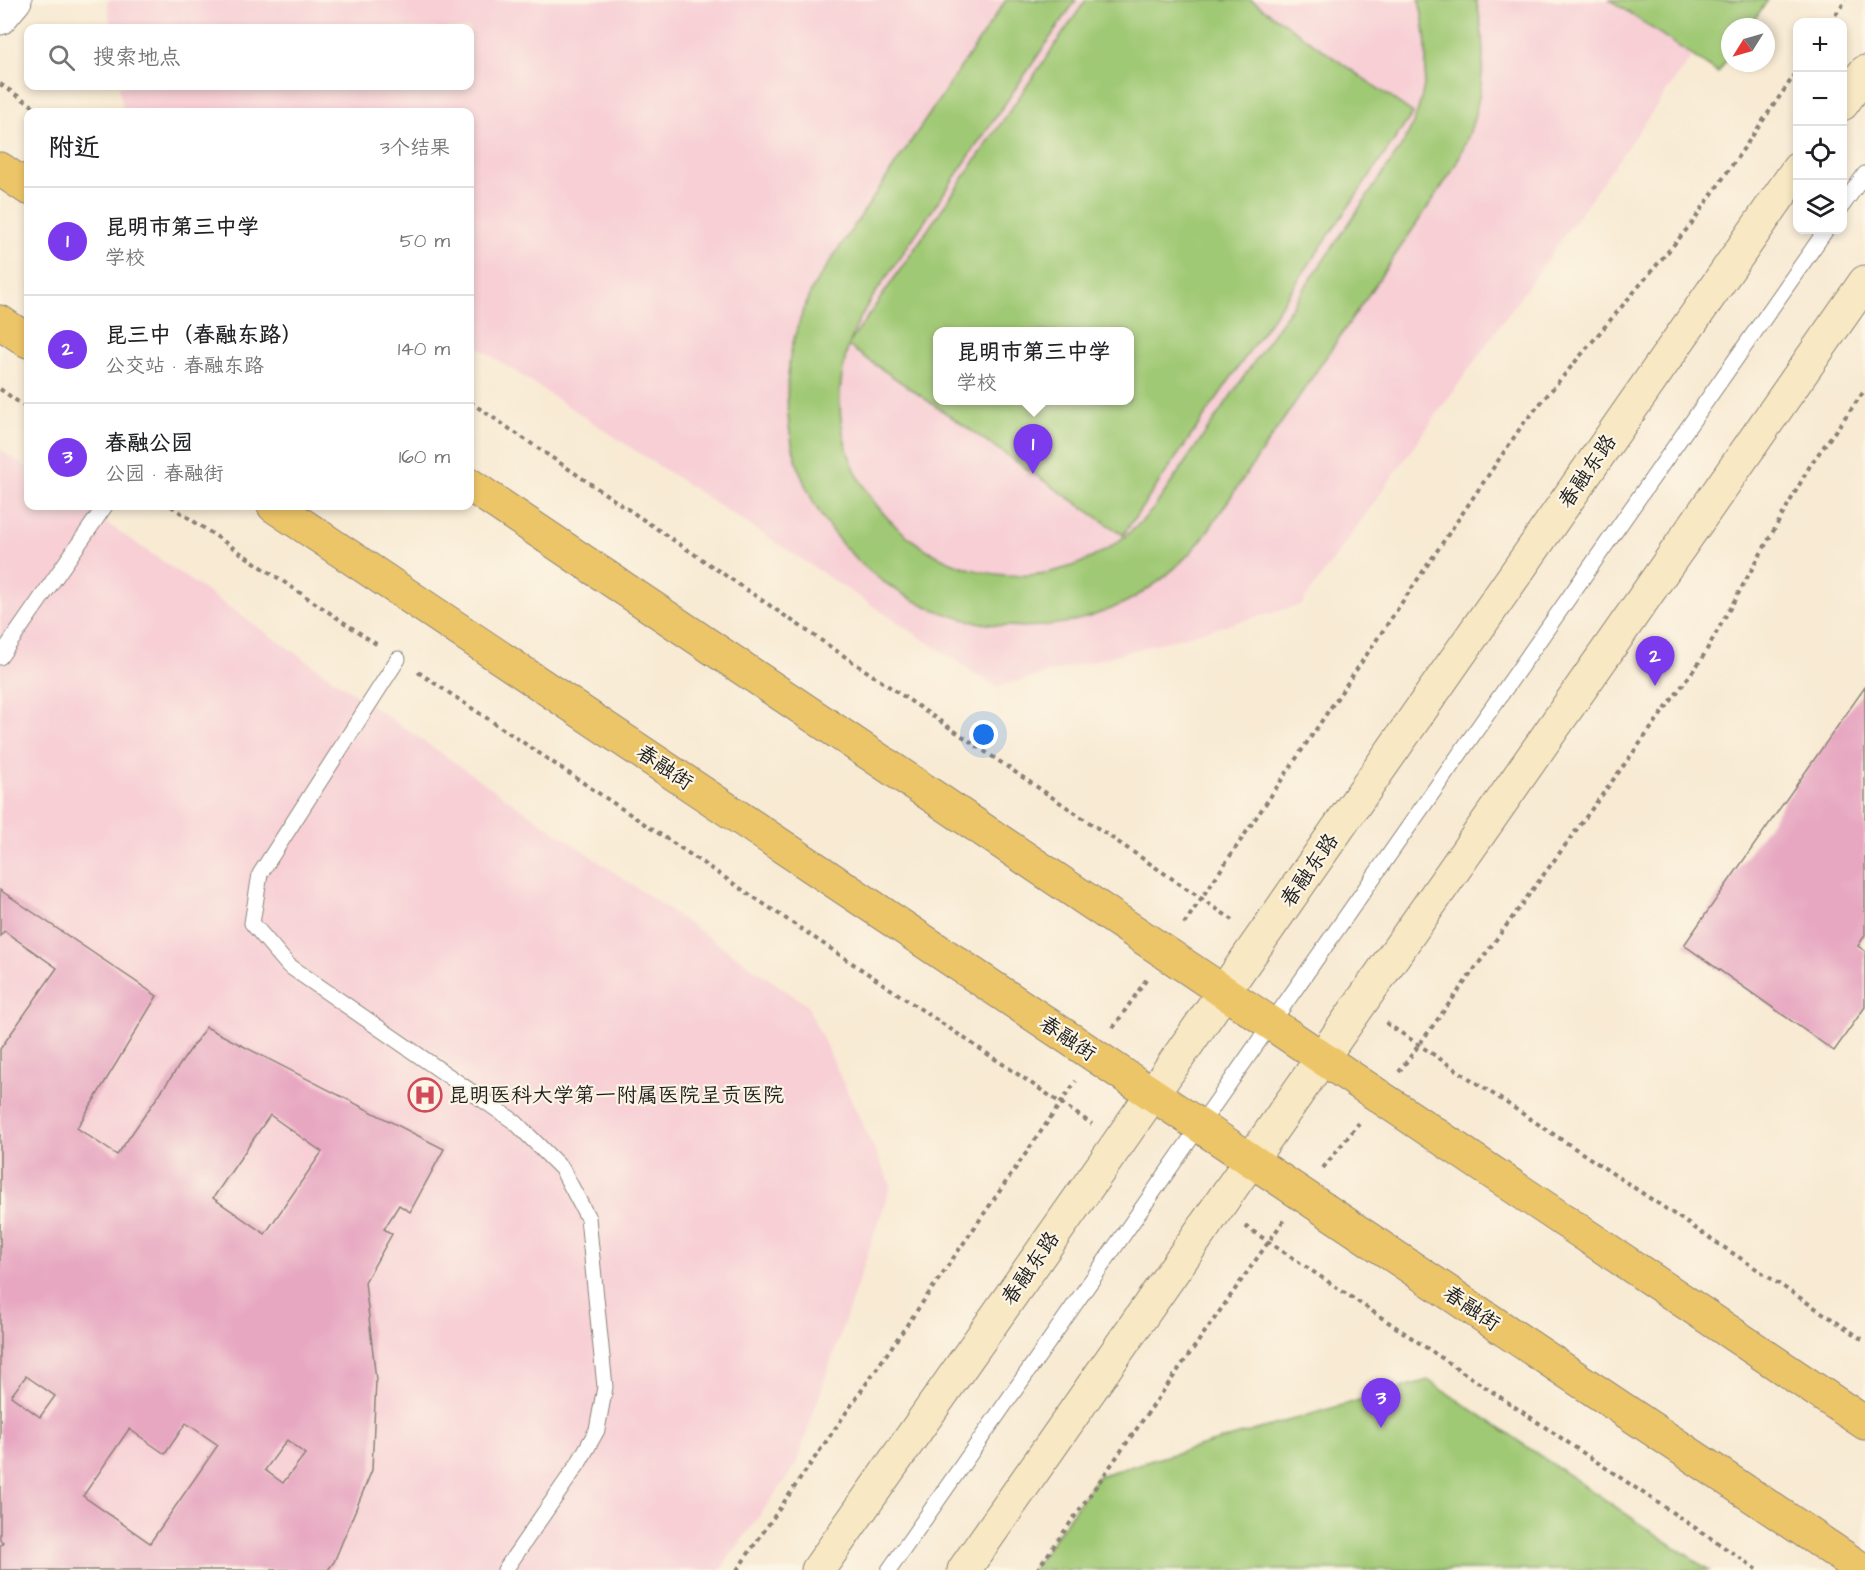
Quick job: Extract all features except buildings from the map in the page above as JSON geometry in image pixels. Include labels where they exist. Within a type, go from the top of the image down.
[{"type":"main road","points":[[1847,97],[1865,72]]},
{"type":"main road","points":[[0,169],[24,185]]},
{"type":"main road","name":"春融东路","points":[[818,1570],[1793,175]]},
{"type":"main road","points":[[964,1570],[1865,282]]},
{"type":"main road","points":[[0,322],[24,338]]},
{"type":"main road","points":[[474,488],[1865,1423]]},
{"type":"main road","name":"春融街","points":[[280,510],[1863,1570]]},
{"type":"street","points":[[0,18],[15,0]]},
{"type":"lane","points":[[1847,199],[1865,174]]},
{"type":"lane","points":[[889,1570],[1823,234]]},
{"type":"lane","points":[[0,657],[102,510]]},
{"type":"lane","points":[[398,659],[260,874],[252,923],[288,965],[515,1122],[562,1169],[588,1218],[605,1387],[597,1430],[578,1464],[506,1570]]},
{"type":"path","points":[[1833,18],[1846,0]]},
{"type":"path","points":[[737,1570],[1202,899],[1523,424],[1692,224],[1796,72]]},
{"type":"path","points":[[0,84],[36,108]]},
{"type":"path","points":[[0,389],[24,406]]},
{"type":"path","points":[[1037,1570],[1302,1194],[1419,1045],[1701,660],[1810,464],[1865,390]]},
{"type":"path","points":[[474,405],[1261,939]]},
{"type":"path","points":[[177,510],[1119,1142]]},
{"type":"path","points":[[1359,1005],[1865,1341]]},
{"type":"path","points":[[1218,1208],[1758,1570]]},
{"type":"shaded area","points":[[107,0],[1732,0],[1301,605],[996,687],[474,345],[474,108],[122,108],[120,90],[474,90],[474,24],[110,24]]},
{"type":"shaded area","name":"昆明医科大学第一附属医院呈贡医院","points":[[0,449],[24,465],[24,510],[88,510],[807,1005],[891,1185],[796,1465],[720,1570],[0,1570]]},
{"type":"green space","points":[[1006,0],[1076,0],[868,304],[849,344],[1086,0],[1251,0],[1413,113],[1123,535],[934,405],[1134,405],[1134,327],[933,327],[933,404],[848,346],[840,397],[846,443],[860,479],[881,511],[909,537],[941,558],[977,571],[1016,575],[1055,571],[1083,562],[1122,539],[1154,508],[1408,135],[1416,116],[1425,79],[1426,40],[1419,0],[1476,0],[1483,44],[1480,89],[1470,132],[1451,173],[1203,538],[1142,593],[1072,621],[1000,626],[930,608],[869,571],[821,516],[793,447],[789,365],[792,345],[813,287]]},
{"type":"green space","points":[[1610,0],[1768,0],[1755,18],[1721,18],[1721,68],[1718,73]]},
{"type":"green space","points":[[1428,1380],[1709,1570],[1032,1570],[1098,1476]]},
{"type":"place","name":"昆明市第三中学","points":[[1033,474]]},
{"type":"place","name":"昆三中（春融东路）","points":[[1655,686]]},
{"type":"place","name":"昆明医科大学第一附属医院呈贡医院","points":[[425,1095]]},
{"type":"place","name":"春融公园","points":[[1381,1428]]}]
